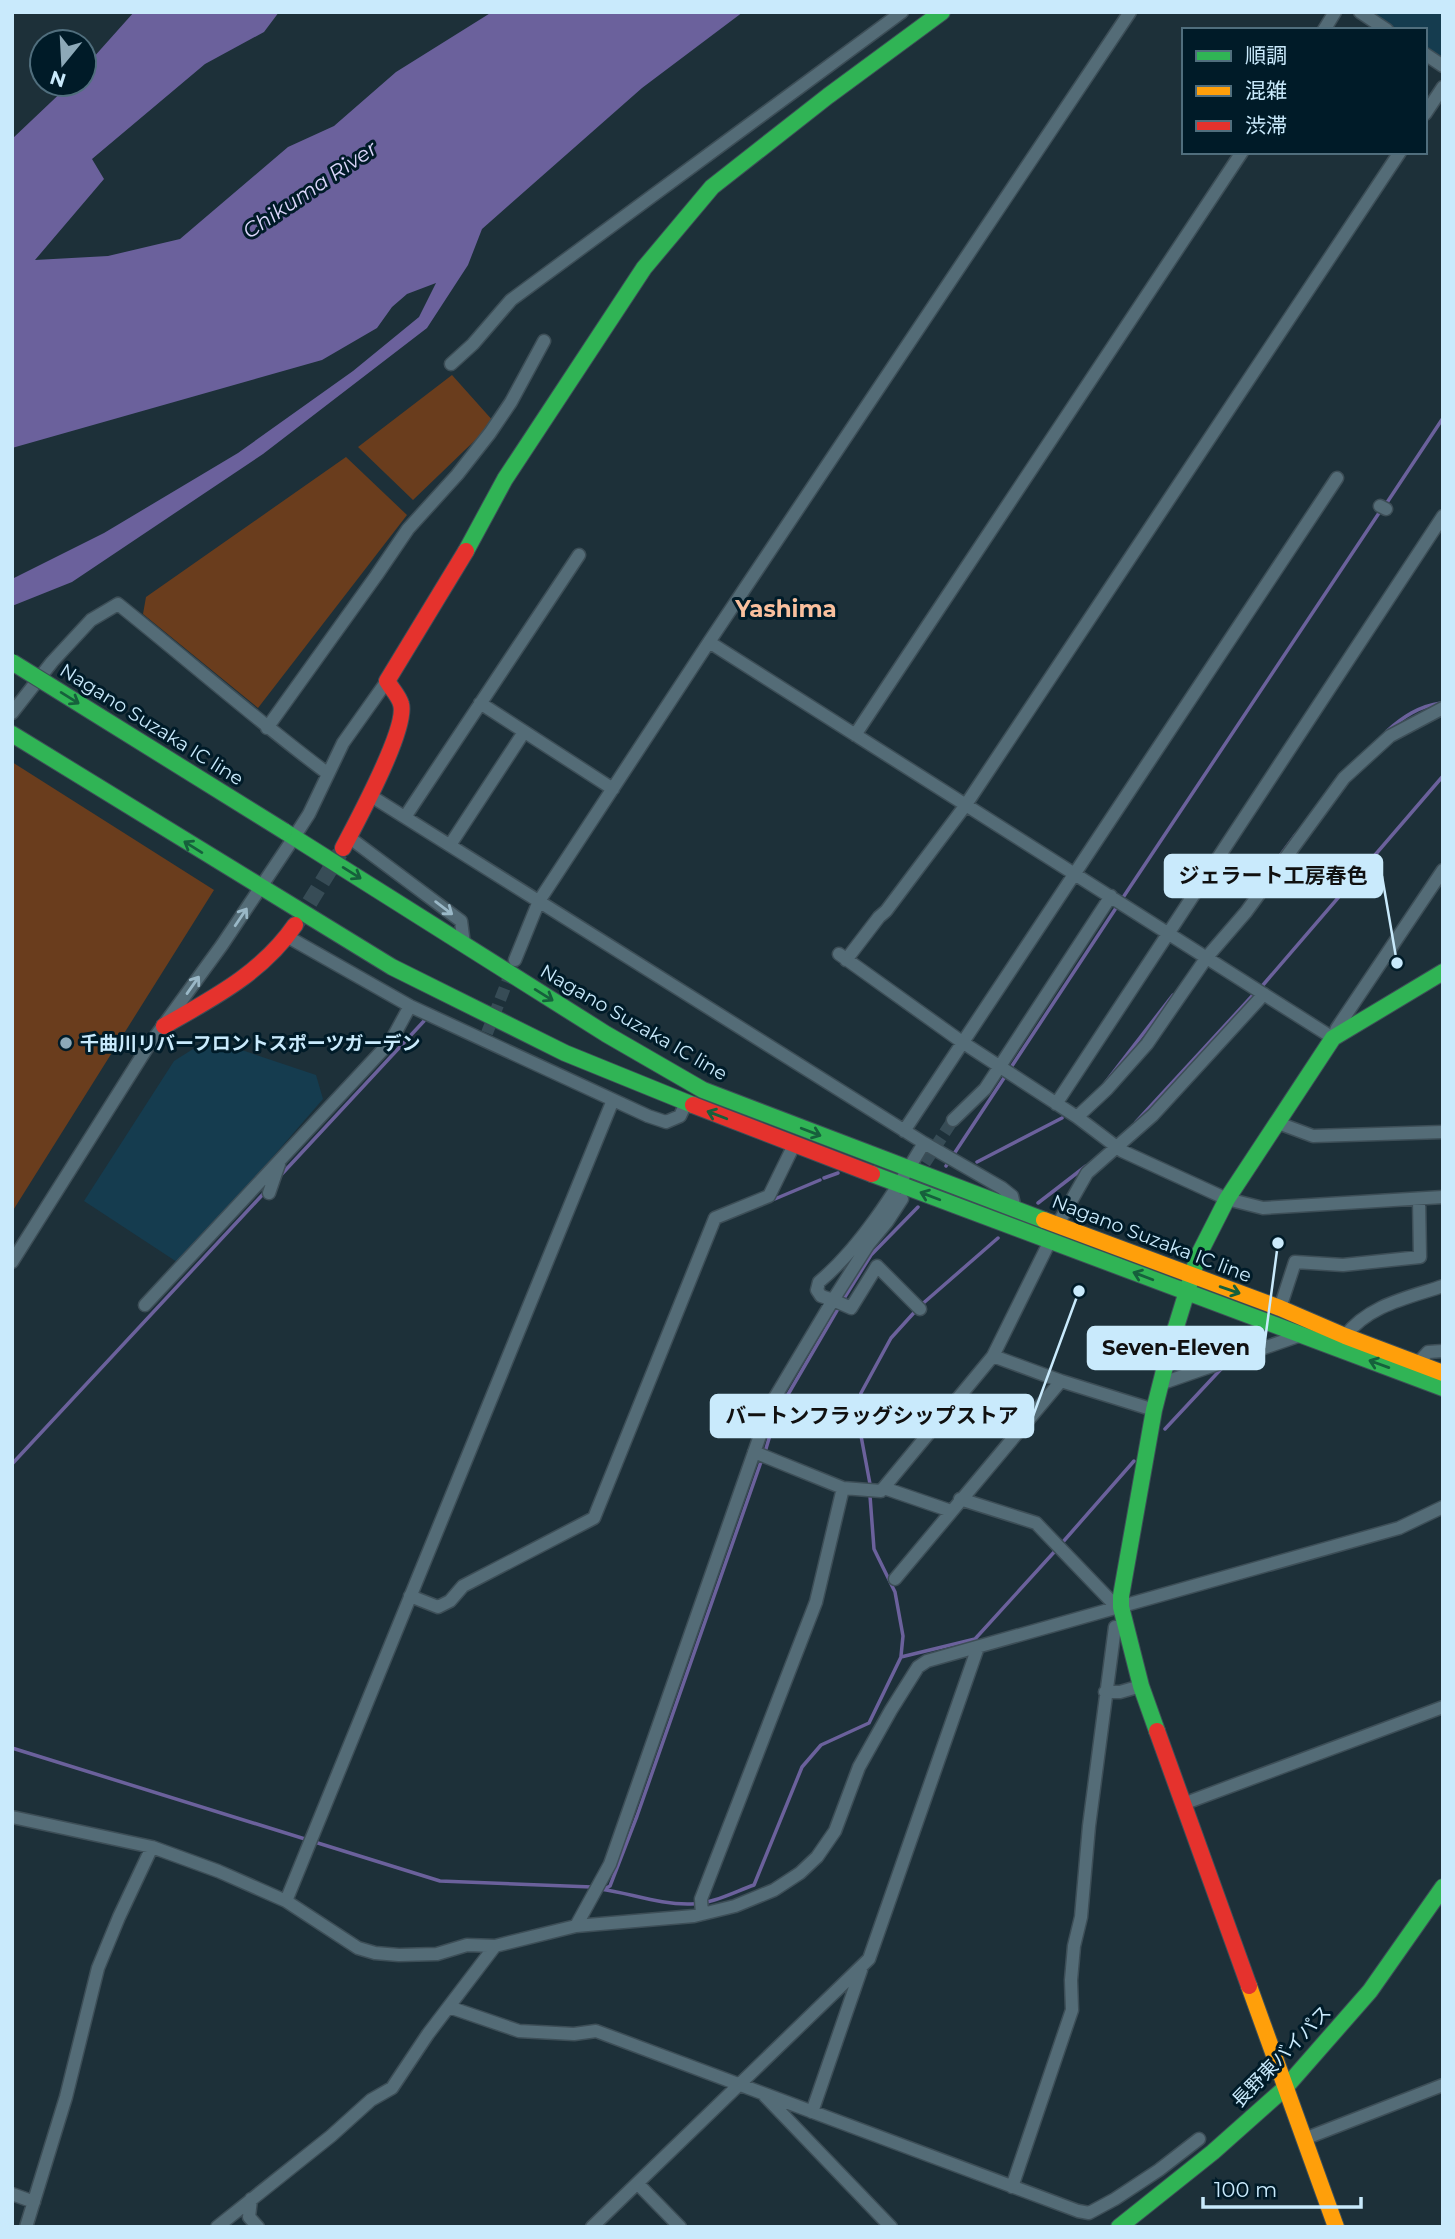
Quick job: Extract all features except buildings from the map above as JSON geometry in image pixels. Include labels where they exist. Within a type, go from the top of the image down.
[{"type":"main road","points":[[346,843],[371,796],[402,718],[401,704],[387,681],[458,565],[505,479],[644,268],[712,187],[828,96],[942,12]]},
{"type":"main road","name":"Nagano Suzaka IC line","points":[[12,662],[606,1034],[703,1090],[1058,1224],[1301,1335],[1443,1388]]},
{"type":"main road","name":"Nagano Suzaka IC line","points":[[12,734],[255,886],[392,967],[565,1054],[794,1145],[901,1191],[1190,1285],[1280,1308],[1443,1373]]},
{"type":"main road","points":[[164,1026],[254,970],[292,931]]},
{"type":"main road","points":[[1336,2227],[1140,1686],[1116,1604],[1121,1595],[1160,1384],[1198,1256],[1227,1199],[1333,1038],[1443,972]]},
{"type":"main road","name":"長野東バイパス","points":[[1119,2227],[1213,2152],[1285,2088],[1370,1991],[1443,1887]]},
{"type":"street","points":[[451,364],[473,344],[511,300],[902,12]]},
{"type":"street","points":[[515,960],[540,901],[709,642],[1130,12]]},
{"type":"street","points":[[1325,28],[1335,12]]},
{"type":"street","points":[[1360,12],[1384,28]]},
{"type":"street","points":[[1427,55],[1443,66]]},
{"type":"street","points":[[1427,111],[1443,87]]},
{"type":"street","points":[[855,735],[1241,154]]},
{"type":"street","points":[[1399,154],[965,806],[886,911],[842,957],[1117,1147],[1227,1199],[1263,1208],[1443,1198]]},
{"type":"street","points":[[267,728],[408,528],[457,475],[490,433],[544,341]]},
{"type":"street","points":[[904,1131],[1337,478]]},
{"type":"street","points":[[1056,1104],[1443,516]]},
{"type":"street","points":[[405,817],[579,555]]},
{"type":"street","points":[[12,713],[52,662],[90,620],[118,604],[225,690],[267,728],[327,773]]},
{"type":"street","points":[[709,642],[1333,1038],[1337,1028],[1443,870]]},
{"type":"street","points":[[12,1262],[16,1247],[147,1048],[289,834],[309,814],[343,743],[387,681]]},
{"type":"street","points":[[480,703],[613,789]]},
{"type":"street","points":[[1077,1117],[1107,1089],[1147,1044],[1207,957],[1246,912],[1344,778],[1390,736],[1443,708]]},
{"type":"street","points":[[450,845],[524,732]]},
{"type":"street","points":[[371,796],[904,1131],[1013,1196],[1015,1209]]},
{"type":"street","points":[[346,843],[461,921],[464,944]]},
{"type":"street","points":[[953,1120],[1006,1070],[1111,897]]},
{"type":"street","points":[[292,931],[410,1006],[613,1100],[666,1122],[680,1116],[686,1103]]},
{"type":"street","points":[[1058,1224],[1087,1173],[1153,1115],[1264,993]]},
{"type":"street","points":[[145,1305],[391,1041],[410,1006]]},
{"type":"street","points":[[286,1901],[613,1100]]},
{"type":"street","points":[[1278,1123],[1313,1136],[1443,1132]]},
{"type":"street","points":[[576,1926],[615,1850],[761,1454],[771,1404],[839,1303],[868,1245],[901,1191],[909,1169],[924,1143]]},
{"type":"street","points":[[410,1597],[438,1607],[450,1601],[463,1586],[594,1518],[715,1217],[769,1196],[794,1145]]},
{"type":"street","points":[[269,1193],[280,1160]]},
{"type":"street","points":[[901,1191],[840,1264],[818,1282],[817,1290],[821,1296],[851,1308],[877,1266],[918,1307]]},
{"type":"street","points":[[1280,1308],[1295,1262],[1343,1265],[1420,1257],[1419,1199]]},
{"type":"street","points":[[761,1454],[843,1488],[881,1491],[993,1356],[1050,1241]]},
{"type":"street","points":[[1345,1336],[1361,1318],[1384,1306],[1443,1286]]},
{"type":"street","points":[[1160,1384],[1301,1335]]},
{"type":"street","points":[[1418,1363],[1428,1352],[1443,1351]]},
{"type":"street","points":[[993,1356],[1154,1410]]},
{"type":"street","points":[[895,1579],[1061,1381]]},
{"type":"street","points":[[701,1907],[816,1602],[843,1488]]},
{"type":"street","points":[[884,1488],[951,1511]]},
{"type":"street","points":[[960,1499],[1035,1523],[1116,1604]]},
{"type":"street","points":[[12,1817],[152,1847],[218,1871],[286,1901],[358,1948],[375,1952],[437,1954],[467,1945],[495,1946],[576,1926],[701,1907],[735,1906],[774,1890],[800,1873],[817,1857],[835,1831],[859,1767],[918,1667],[926,1661],[1116,1604],[1399,1528],[1443,1507]]},
{"type":"street","points":[[1012,2187],[1072,2010],[1074,1947],[1081,1917],[1089,1826],[1115,1627]]},
{"type":"street","points":[[592,2227],[869,1959],[978,1647]]},
{"type":"street","points":[[1105,1692],[1120,1692],[1140,1686]]},
{"type":"street","points":[[1184,1804],[1443,1707]]},
{"type":"street","points":[[26,2227],[66,2096],[98,1968],[118,1917],[152,1847]]},
{"type":"street","points":[[218,2227],[331,2136],[371,2100],[392,2088],[428,2034],[495,1946]]},
{"type":"street","points":[[812,2112],[862,1966]]},
{"type":"street","points":[[449,2007],[519,2031],[574,2034],[596,2031],[1088,2213],[1115,2199],[1199,2139]]},
{"type":"street","points":[[1304,2139],[1443,2085]]},
{"type":"street","points":[[762,2093],[891,2227]]},
{"type":"street","points":[[638,2184],[680,2227]]},
{"type":"street","points":[[12,2194],[34,2202]]},
{"type":"street","points":[[251,2199],[249,2217],[258,2227]]},
{"type":"shaded area","points":[[1366,12],[1443,12],[1443,61],[1427,51],[1427,28],[1390,28]]},
{"type":"shaded area","points":[[452,375],[494,422],[413,500],[358,447]]},
{"type":"shaded area","points":[[346,457],[407,515],[258,708],[143,614],[146,597]]},
{"type":"shaded area","name":"千曲川リバーフロントスポーツガーデン","points":[[12,762],[214,890],[12,1212]]},
{"type":"shaded area","points":[[209,1039],[316,1075],[323,1099],[180,1264],[84,1201],[174,1061]]},
{"type":"water","name":"Chikuma River","points":[[134,12],[279,12],[264,32],[205,64],[92,159],[104,179],[35,260],[108,256],[180,239],[288,147],[334,126],[396,72],[492,12],[743,12],[642,88],[482,229],[468,265],[427,328],[263,454],[72,582],[12,606],[12,579],[104,533],[238,453],[353,371],[419,317],[436,283],[407,294],[392,307],[377,328],[322,360],[12,448],[12,139],[55,98],[98,98],[98,52]]},
{"type":"waterway","points":[[1386,504],[1443,418]]},
{"type":"waterway","points":[[1124,896],[1381,510]]},
{"type":"waterway","points":[[1387,731],[1412,713],[1441,703]]},
{"type":"waterway","points":[[1263,985],[1443,776]]},
{"type":"waterway","points":[[1265,876],[1296,834]]},
{"type":"waterway","points":[[946,1166],[1116,908]]},
{"type":"waterway","points":[[1105,1083],[1173,995]]},
{"type":"waterway","points":[[1136,1122],[1253,995]]},
{"type":"waterway","points":[[280,1176],[424,1021]]},
{"type":"waterway","points":[[977,1162],[1062,1118]]},
{"type":"waterway","points":[[1038,1203],[1086,1166]]},
{"type":"waterway","points":[[824,1178],[838,1173]]},
{"type":"waterway","points":[[770,1201],[820,1180]]},
{"type":"waterway","points":[[12,1464],[265,1192]]},
{"type":"waterway","points":[[843,1300],[871,1255],[918,1207]]},
{"type":"waterway","points":[[870,1484],[856,1409],[861,1393],[891,1338],[920,1306],[998,1238]]},
{"type":"waterway","points":[[765,1452],[776,1415],[839,1307]]},
{"type":"waterway","points":[[1165,1429],[1222,1368]]},
{"type":"waterway","points":[[606,1888],[610,1886],[637,1816],[762,1459]]},
{"type":"waterway","points":[[1062,1543],[1134,1461]]},
{"type":"waterway","points":[[870,1496],[874,1549],[895,1592],[903,1636],[901,1656]]},
{"type":"waterway","points":[[600,1889],[668,1903],[691,1904],[715,1900],[754,1885],[802,1767],[821,1745],[869,1723],[901,1657],[975,1639],[1056,1550]]},
{"type":"waterway","points":[[12,1748],[440,1881],[592,1887]]},
{"type":"tunnel","points":[[297,923],[340,853]]},
{"type":"tunnel","points":[[487,1033],[513,967]]},
{"type":"tunnel","points":[[915,1178],[953,1120]]},
{"type":"traffic: fast","points":[[466,551],[505,479],[644,268],[712,187],[828,96],[942,12]]},
{"type":"traffic: fast","points":[[12,662],[284,831]]},
{"type":"traffic: fast","points":[[12,734],[392,967],[565,1053],[693,1105]]},
{"type":"traffic: fast","points":[[284,831],[606,1034],[703,1090],[1044,1220]]},
{"type":"traffic: fast","points":[[1157,1731],[1141,1686],[1121,1607],[1121,1596],[1154,1410],[1198,1256],[1227,1199],[1333,1038],[1443,972]]},
{"type":"traffic: fast","points":[[872,1174],[1443,1388]]},
{"type":"traffic: fast","points":[[1119,2227],[1213,2152],[1285,2088],[1370,1991],[1443,1887]]},
{"type":"traffic: slow","points":[[1044,1220],[1280,1308],[1443,1373]]},
{"type":"traffic: slow","points":[[1249,1986],[1336,2227]]},
{"type":"traffic: jam","points":[[343,848],[380,776],[397,733],[401,704],[387,681],[466,551]]},
{"type":"traffic: jam","points":[[164,1026],[252,971],[268,957],[295,925]]},
{"type":"traffic: jam","points":[[693,1105],[872,1174]]},
{"type":"traffic: jam","points":[[1157,1731],[1249,1986]]},
{"type":"place","name":"ジェラート工房春色","points":[[1397,963]]},
{"type":"place","name":"千曲川リバーフロントスポーツガーデン","points":[[66,1043]]},
{"type":"place","name":"Seven-Eleven","points":[[1278,1243]]},
{"type":"place","name":"バートンフラッグシップストア","points":[[1079,1291]]},
{"type":"district","name":"Yashima","points":[[786,609]]}]
